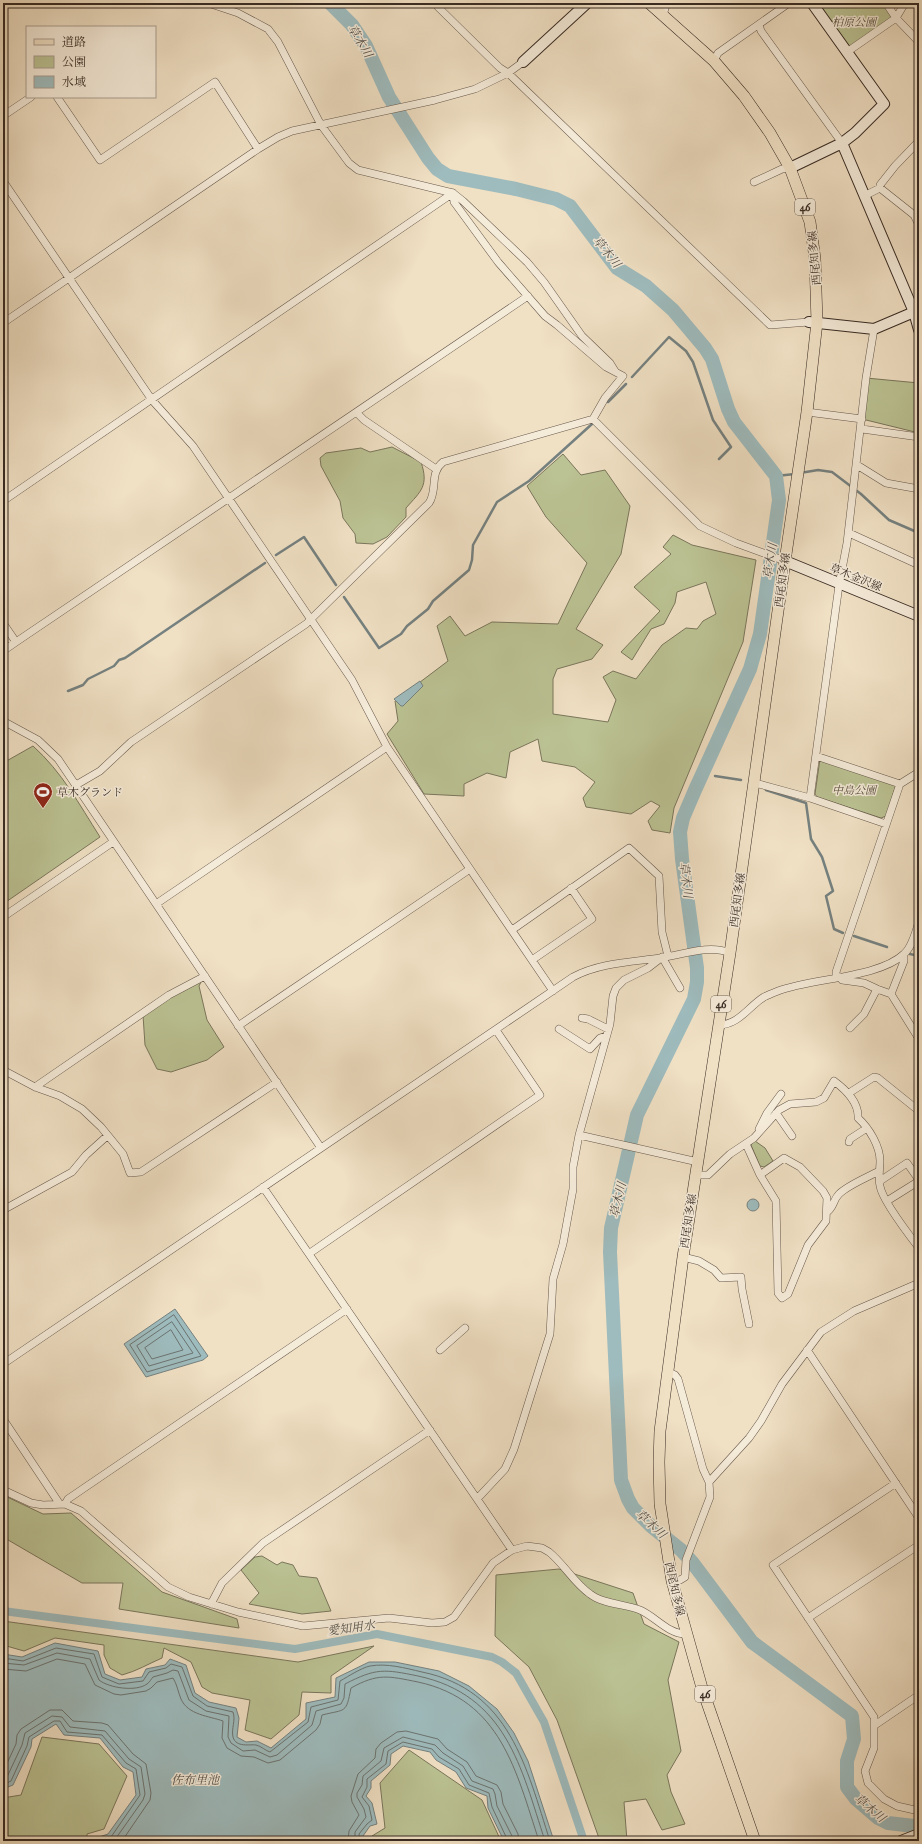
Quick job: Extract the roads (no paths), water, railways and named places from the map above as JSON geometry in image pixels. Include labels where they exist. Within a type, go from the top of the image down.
[{"type":"main road","name":"西尾知多線","points":[[650,3],[714,61],[756,112],[790,168],[810,222],[816,259],[807,412],[800,466],[780,559],[755,783],[683,1257],[660,1431],[658,1462],[660,1504],[665,1544],[672,1581],[702,1688],[755,1841]]},
{"type":"street","points":[[208,3],[238,13],[268,29],[278,42],[321,125],[349,164],[358,170],[453,193],[482,218],[527,262],[544,282],[582,336],[610,363],[615,371]]},
{"type":"street","points":[[436,3],[438,7],[500,68],[508,73],[770,325],[813,322],[874,329],[914,312]]},
{"type":"street","points":[[3,323],[258,149],[284,134],[402,106],[435,100],[475,89],[508,73],[523,62],[587,3]]},
{"type":"street","points":[[663,15],[666,5],[669,3]]},
{"type":"street","points":[[714,61],[718,53],[754,26],[759,25],[789,3]]},
{"type":"street","points":[[754,182],[782,169],[790,168],[842,143],[884,104],[812,3]]},
{"type":"street","points":[[886,3],[896,18],[919,42]]},
{"type":"street","points":[[847,52],[896,18],[905,3]]},
{"type":"street","points":[[759,25],[761,31],[842,143],[914,312],[919,330]]},
{"type":"street","points":[[58,98],[100,160],[215,82],[258,149]]},
{"type":"street","points":[[3,116],[30,98]]},
{"type":"street","points":[[864,196],[880,188],[880,185],[895,166],[919,141]]},
{"type":"street","points":[[3,181],[152,400],[193,446],[352,680],[388,747],[553,991]]},
{"type":"street","points":[[880,188],[916,216],[919,224]]},
{"type":"street","points":[[76,785],[100,771],[130,742],[310,620],[429,503],[432,495],[436,470],[449,459],[593,419],[605,398],[623,376],[606,367],[557,324],[545,316],[498,262],[454,202],[453,193]]},
{"type":"street","points":[[3,501],[453,193]]},
{"type":"street","points":[[3,651],[528,296]]},
{"type":"street","points":[[810,798],[839,584],[854,490],[874,329]]},
{"type":"street","points":[[807,412],[862,419]]},
{"type":"street","points":[[357,413],[370,424],[436,470]]},
{"type":"street","points":[[593,419],[700,526],[780,559]]},
{"type":"street","points":[[862,430],[919,436]]},
{"type":"street","points":[[857,465],[886,483],[919,490]]},
{"type":"street","points":[[848,533],[919,565]]},
{"type":"street","name":"草木金沢線","points":[[780,559],[919,616]]},
{"type":"street","points":[[3,623],[16,642]]},
{"type":"street","points":[[3,721],[38,740],[58,759],[321,1148]]},
{"type":"street","points":[[156,904],[388,747]]},
{"type":"street","points":[[816,756],[900,784]]},
{"type":"street","points":[[919,772],[900,784],[836,972],[838,978],[842,980],[864,983],[892,994],[919,1039]]},
{"type":"street","points":[[755,783],[810,798],[886,824]]},
{"type":"street","points":[[3,917],[113,842]]},
{"type":"street","points":[[512,930],[630,848],[659,876],[664,957],[680,988]]},
{"type":"street","points":[[238,1026],[470,869]]},
{"type":"street","points":[[532,960],[592,919],[571,888]]},
{"type":"street","points":[[718,1025],[727,1024],[737,1020],[763,998],[779,990],[879,968],[904,954],[914,938],[919,921]]},
{"type":"street","points":[[3,1364],[553,991],[586,971],[643,959],[705,950],[722,950],[730,953]]},
{"type":"street","points":[[892,994],[904,961],[904,954]]},
{"type":"street","points":[[477,1499],[505,1469],[522,1424],[550,1334],[554,1279],[563,1244],[573,1189],[573,1167],[579,1135],[608,1028],[613,996],[616,988],[624,980],[648,968],[664,957]]},
{"type":"street","points":[[35,1087],[169,995],[205,976]]},
{"type":"street","points":[[850,1028],[864,1014],[877,989]]},
{"type":"street","points":[[582,1018],[588,1019],[608,1028]]},
{"type":"street","points":[[559,1029],[590,1049],[600,1038],[606,1036]]},
{"type":"street","points":[[310,1253],[540,1095],[496,1030]]},
{"type":"street","points":[[3,1070],[35,1087],[60,1096],[82,1109],[101,1127],[123,1154],[130,1173],[141,1172],[277,1082]]},
{"type":"street","points":[[849,1093],[874,1077],[878,1078],[919,1111]]},
{"type":"street","points":[[696,1175],[708,1175],[730,1154],[754,1138],[776,1113],[790,1104],[816,1102],[824,1098],[834,1081],[849,1093],[858,1112],[858,1118],[867,1128],[880,1157],[880,1186],[887,1201],[919,1248]]},
{"type":"street","points":[[760,1131],[762,1121],[781,1094]]},
{"type":"street","points":[[776,1113],[792,1136]]},
{"type":"street","points":[[849,1142],[850,1139],[867,1128]]},
{"type":"street","points":[[579,1135],[698,1162]]},
{"type":"street","points":[[3,1210],[72,1172],[86,1155],[107,1136]]},
{"type":"street","points":[[746,1144],[760,1175],[776,1201],[778,1293],[782,1298],[788,1294],[808,1245],[826,1221],[827,1198],[823,1191],[800,1167],[784,1158],[760,1175]]},
{"type":"street","points":[[880,1181],[907,1163],[919,1180],[887,1201]]},
{"type":"street","points":[[827,1212],[832,1208],[836,1198],[841,1192],[879,1171]]},
{"type":"street","points":[[263,1187],[310,1253],[512,1550]]},
{"type":"street","points":[[683,1257],[699,1261],[714,1270],[716,1275],[721,1278],[741,1277],[749,1324]]},
{"type":"street","points":[[710,1482],[749,1438],[761,1421],[782,1384],[821,1332],[854,1311],[919,1283]]},
{"type":"street","points":[[3,1490],[31,1503],[43,1505],[62,1503],[347,1309]]},
{"type":"street","points":[[440,1350],[465,1328]]},
{"type":"street","points":[[807,1350],[919,1518]]},
{"type":"street","points":[[668,1372],[675,1375],[678,1379],[703,1469],[710,1482],[710,1497],[686,1560],[685,1577],[680,1580],[672,1581]]},
{"type":"street","points":[[3,1419],[62,1503],[81,1511],[90,1518],[168,1587],[211,1604],[277,1622],[303,1626],[389,1618],[432,1623],[445,1622],[454,1617],[494,1563],[512,1550],[527,1546],[542,1548],[554,1556],[590,1595],[639,1610],[651,1616],[666,1628],[681,1634],[686,1634]]},
{"type":"street","points":[[211,1604],[222,1583],[263,1543],[430,1430]]},
{"type":"street","points":[[896,1483],[773,1565],[874,1717],[874,1748],[865,1771],[868,1783],[884,1799],[896,1806],[919,1811]]},
{"type":"street","points":[[808,1618],[919,1545]]},
{"type":"street","points":[[875,1725],[919,1695]]},
{"type":"street","points":[[901,1841],[919,1834]]},
{"type":"water","points":[[420,681],[423,686],[403,706],[401,706],[394,699]]},
{"type":"water","points":[[751,1199],[755,1199],[759,1205],[755,1211],[751,1211],[747,1207],[747,1203]]},
{"type":"water","points":[[175,1309],[208,1356],[203,1360],[146,1377],[124,1344]]},
{"type":"water","name":"佐布里池","points":[[55,1643],[98,1651],[105,1674],[120,1680],[142,1677],[146,1669],[165,1665],[170,1659],[186,1665],[195,1693],[209,1702],[236,1708],[239,1718],[237,1737],[246,1742],[257,1741],[271,1748],[306,1719],[306,1703],[335,1697],[336,1678],[369,1662],[395,1662],[439,1671],[469,1686],[497,1709],[514,1733],[528,1761],[554,1841],[504,1841],[488,1808],[487,1796],[466,1788],[456,1772],[436,1760],[430,1752],[403,1746],[391,1754],[390,1765],[371,1781],[371,1788],[366,1796],[372,1803],[377,1824],[370,1826],[363,1836],[364,1841],[93,1841],[93,1839],[108,1834],[136,1795],[133,1772],[123,1767],[100,1738],[64,1735],[56,1724],[32,1739],[31,1747],[13,1785],[3,1789],[3,1654],[22,1657]]},
{"type":"waterway","name":"草木川","points":[[330,3],[352,25],[366,46],[389,97],[428,158],[437,169],[448,176],[516,189],[556,199],[570,206],[617,268],[646,286],[673,310],[705,348],[712,359],[728,409],[734,422],[776,476],[779,500],[760,634],[750,669],[695,790],[683,818],[680,832],[682,859],[697,968],[697,982],[694,999],[637,1115],[611,1228],[610,1252],[621,1480],[633,1508],[651,1526],[681,1550],[692,1562],[752,1642],[852,1716],[854,1739],[847,1761],[847,1787],[856,1799],[878,1818],[888,1823],[914,1826]]},
{"type":"waterway","points":[[632,377],[669,337],[686,351],[693,362],[713,420],[731,447],[719,459]]},
{"type":"waterway","points":[[608,402],[626,384]]},
{"type":"waterway","points":[[344,597],[379,648],[401,634],[407,626],[428,609],[433,601],[469,570],[472,560],[473,545],[497,502],[529,481],[592,424]]},
{"type":"waterway","points":[[800,473],[818,470],[832,472],[861,494],[889,520],[919,533]]},
{"type":"waterway","points":[[776,476],[795,474]]},
{"type":"waterway","points":[[276,555],[304,537],[336,585]]},
{"type":"waterway","points":[[68,691],[83,685],[88,679],[114,666],[119,660],[125,658],[265,563]]},
{"type":"waterway","points":[[715,776],[741,780]]},
{"type":"waterway","points":[[766,790],[806,803],[811,839],[822,857],[833,891],[826,896],[834,929],[843,933]]},
{"type":"waterway","points":[[854,936],[887,947]]},
{"type":"waterway","points":[[910,954],[919,956]]},
{"type":"waterway","name":"愛知用水","points":[[3,1611],[295,1649],[377,1634],[492,1657],[502,1662],[516,1673],[544,1722],[584,1841]]},
{"type":"place","name":"草木グランド","points":[[43,809]]},
{"type":"park label","name":"柏原公園","points":[[854,22]]},
{"type":"park label","name":"中島公園","points":[[854,790]]}]
